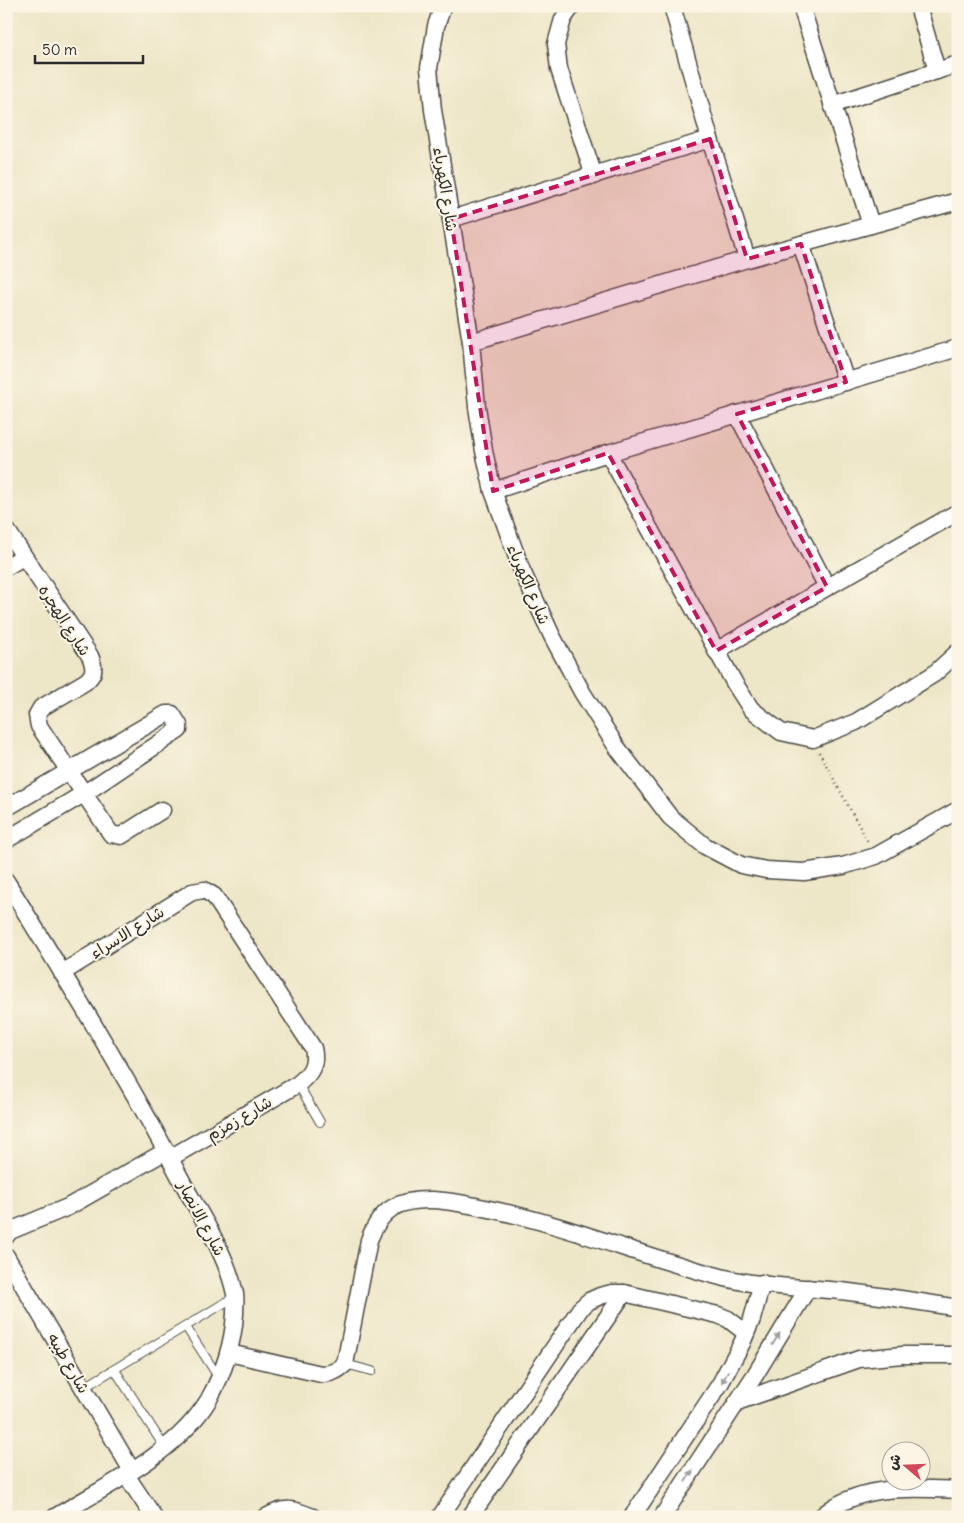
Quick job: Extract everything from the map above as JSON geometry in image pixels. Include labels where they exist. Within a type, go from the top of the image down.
[{"type":"street","name":"شارع الكهرباء","points":[[443,6],[436,26],[429,68],[432,110],[471,342],[478,416],[493,492],[522,571],[552,636],[582,692],[616,746],[670,818],[705,846],[741,865],[766,870],[804,872],[844,866],[876,856],[958,810]]},
{"type":"street","points":[[572,6],[563,19],[556,44],[559,69],[594,176]]},
{"type":"street","points":[[672,6],[747,259]]},
{"type":"street","points":[[801,6],[871,225]]},
{"type":"street","points":[[918,6],[937,71]]},
{"type":"street","points":[[832,105],[958,64]]},
{"type":"street","points":[[450,219],[710,139]]},
{"type":"street","points":[[471,342],[747,259],[958,200]]},
{"type":"street","points":[[802,244],[846,382]]},
{"type":"street","points":[[493,492],[608,453],[958,348]]},
{"type":"street","points":[[737,414],[828,587]]},
{"type":"street","points":[[608,453],[716,651],[751,710],[781,732],[813,740],[856,722],[934,674],[958,652]]},
{"type":"street","points":[[716,651],[958,512]]},
{"type":"street","name":"شارع الهجره","points":[[6,529],[90,656],[94,666],[92,676],[41,708],[37,715],[39,726],[68,771]]},
{"type":"street","points":[[6,568],[23,557]]},
{"type":"street","points":[[6,808],[166,714],[172,714],[179,724],[179,730],[85,793],[6,840]]},
{"type":"street","points":[[68,771],[85,793],[111,834],[122,836],[162,810]]},
{"type":"street","name":"شارع الانصار","points":[[6,881],[62,972],[168,1154],[226,1263],[236,1296],[234,1326],[229,1353],[208,1400],[189,1426],[165,1448],[129,1473],[55,1517]]},
{"type":"street","name":"شارع الاسراء","points":[[62,972],[192,892],[204,890],[214,896],[313,1048],[314,1066],[302,1080]]},
{"type":"street","name":"شارع زمزم","points":[[168,1154],[302,1080]]},
{"type":"street","points":[[7,1230],[68,1207],[168,1154]]},
{"type":"street","points":[[229,1353],[321,1374],[334,1372],[344,1364],[369,1240],[375,1225],[382,1215],[393,1207],[409,1202],[433,1200],[506,1212],[724,1278],[868,1294],[958,1308]]},
{"type":"street","name":"شارع طيبه","points":[[6,1256],[83,1388],[154,1517]]},
{"type":"street","points":[[632,1517],[720,1384],[746,1333],[762,1283]]},
{"type":"street","points":[[662,1517],[808,1288]]},
{"type":"street","points":[[440,1517],[580,1310],[589,1301],[612,1292],[624,1293],[718,1315],[733,1322],[746,1333]]},
{"type":"street","points":[[470,1517],[624,1293]]},
{"type":"street","points":[[737,1402],[859,1359],[903,1355],[958,1355]]},
{"type":"street","points":[[821,1517],[830,1509],[846,1500],[869,1492],[905,1488],[958,1490]]},
{"type":"street","points":[[266,1517],[277,1511],[289,1509],[313,1517]]},
{"type":"lane","points":[[302,1080],[320,1122]]},
{"type":"lane","points":[[83,1388],[236,1296]]},
{"type":"lane","points":[[186,1327],[219,1378]]},
{"type":"lane","points":[[344,1364],[372,1371]]},
{"type":"lane","points":[[114,1370],[165,1448]]},
{"type":"path","points":[[813,740],[876,856]]},
{"type":"highlighted area","points":[[710,139],[747,259],[801,244],[846,382],[737,414],[827,587],[716,651],[608,453],[493,491],[451,219]]}]
